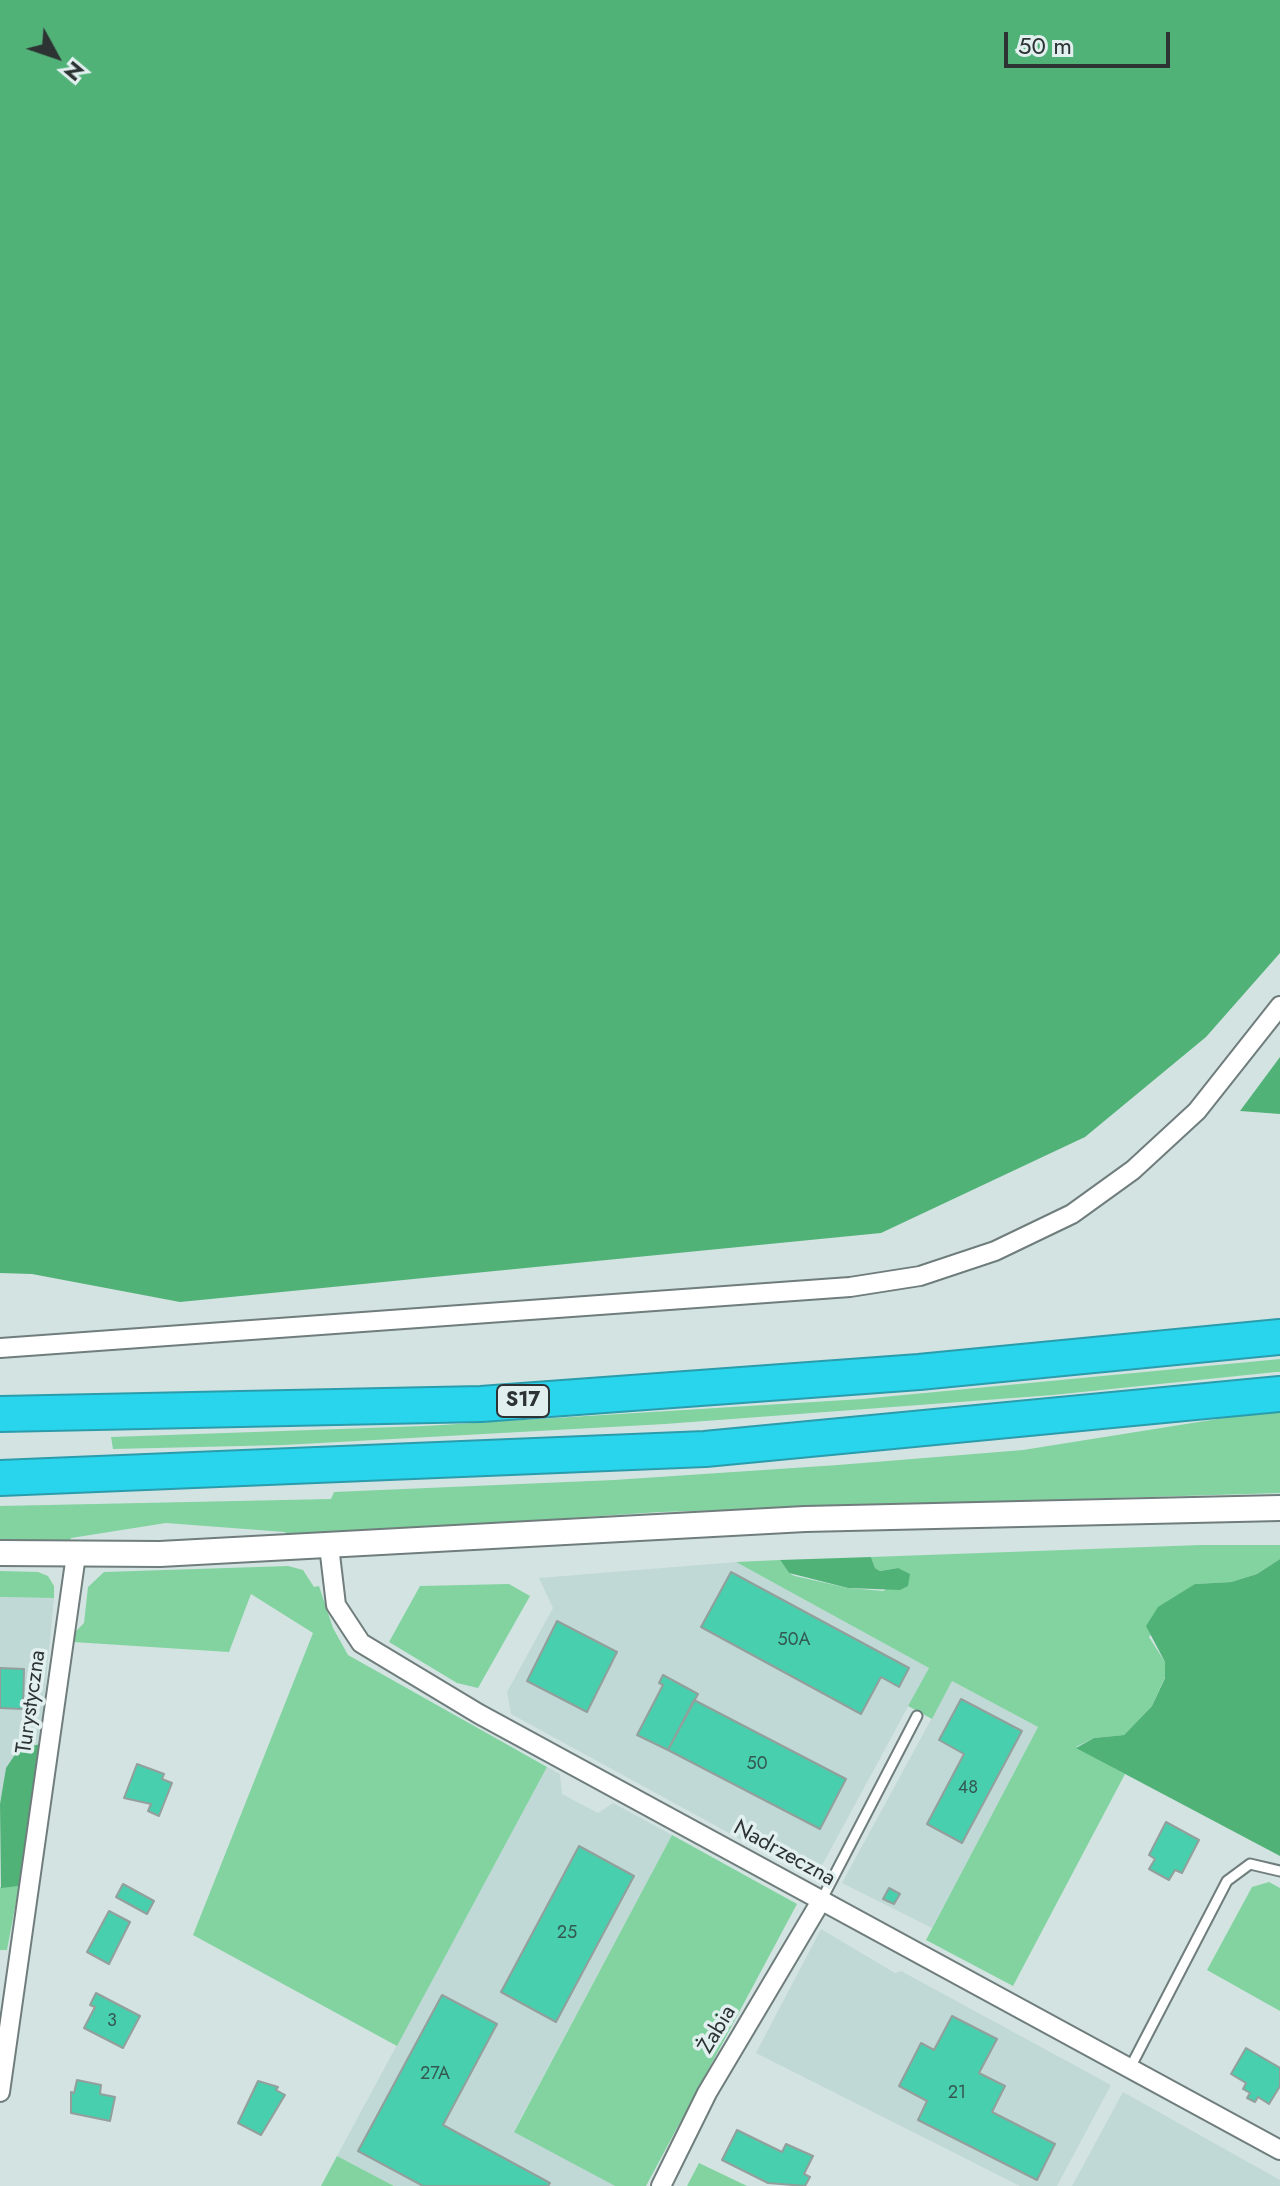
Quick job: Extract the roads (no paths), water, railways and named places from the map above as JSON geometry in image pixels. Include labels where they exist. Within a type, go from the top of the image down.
[{"type":"highway","name":"S17","points":[[0,1414],[481,1404],[919,1372],[1280,1337]]},
{"type":"highway","points":[[0,1478],[370,1466],[705,1449],[1280,1394]]},
{"type":"street","points":[[0,1348],[850,1287],[920,1276],[995,1251],[1072,1214],[1133,1170],[1197,1111],[1280,1006]]},
{"type":"street","points":[[0,1553],[76,1555],[329,1546],[805,1519],[1280,1508]]},
{"type":"street","name":"Nadrzeczna","points":[[329,1546],[336,1605],[361,1643],[479,1714],[1280,2150]]},
{"type":"street","name":"Turystyczna","points":[[0,2092],[76,1555]]},
{"type":"street","name":"Żabia","points":[[661,2186],[707,2093],[821,1901]]},
{"type":"lane","points":[[821,1901],[917,1716]]},
{"type":"lane","points":[[1130,2068],[1227,1881],[1250,1864],[1280,1871]]}]
